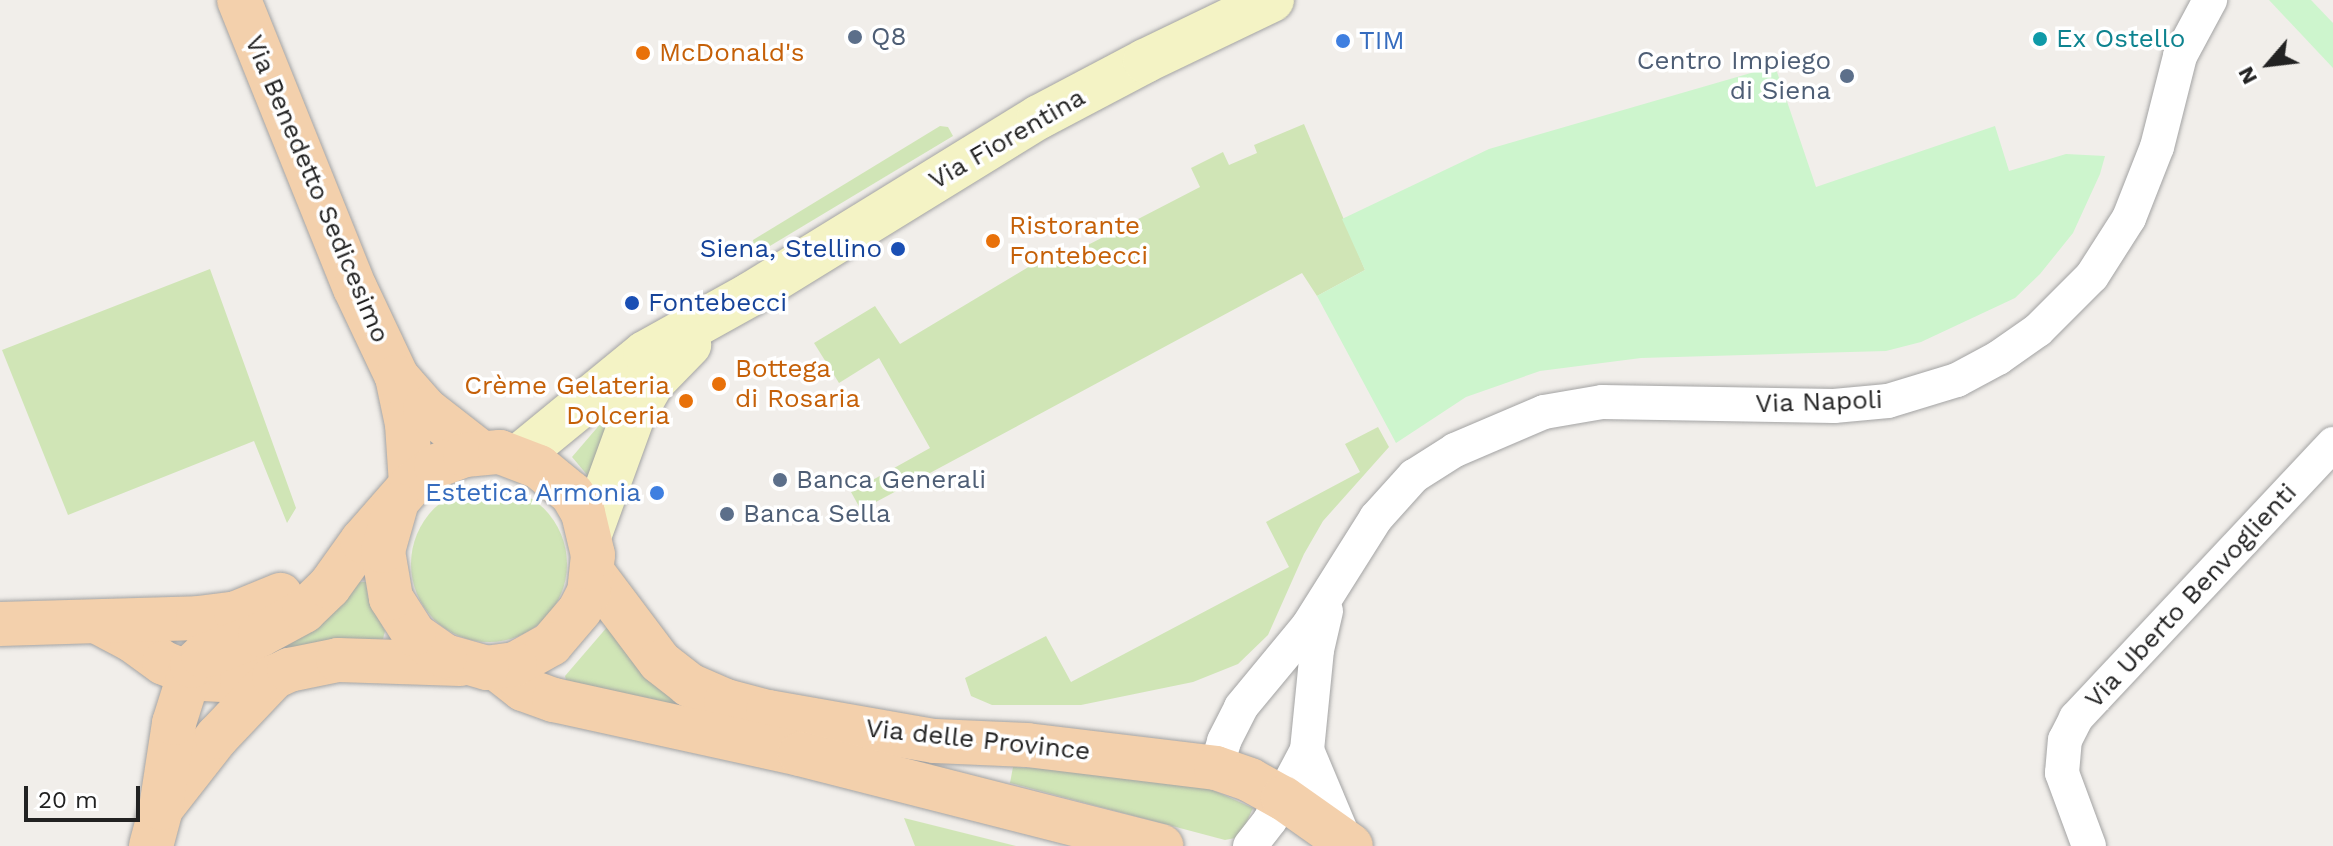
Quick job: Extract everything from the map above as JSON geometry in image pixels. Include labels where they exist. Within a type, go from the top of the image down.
[{"type":"main road","name":"Via Benedetto Sedicesimo","points":[[239,0],[355,288],[397,377],[407,424],[404,495]]},
{"type":"main road","name":"Via Fiorentina","points":[[188,674],[203,656],[268,632],[304,611],[329,587],[362,541],[404,495],[436,466],[499,454],[638,358],[751,294],[1039,117],[1145,61],[1272,0]]},
{"type":"main road","name":"Via Fiorentina","points":[[482,666],[533,655],[568,629],[589,592],[592,554],[629,424],[653,382],[693,341],[751,294]]},
{"type":"main road","name":"Via Benedetto Sedicesimo","points":[[397,377],[425,409],[499,454]]},
{"type":"main road","points":[[499,454],[539,467],[572,494],[592,554]]},
{"type":"main road","points":[[404,495],[383,551],[391,598],[414,634],[445,656],[482,666]]},
{"type":"main road","name":"Via Fiorentina","points":[[0,624],[198,618],[236,613],[294,587],[362,541]]},
{"type":"main road","name":"Via delle Province","points":[[592,554],[660,662],[689,685],[726,701],[768,712],[935,741],[1053,748],[1216,768],[1250,780],[1283,798],[1348,844]]},
{"type":"main road","points":[[95,622],[188,674],[229,681],[274,677],[305,664],[329,660],[482,666]]},
{"type":"main road","name":"Via delle Province","points":[[482,666],[534,695],[588,710],[800,754],[1161,846]]},
{"type":"main road","points":[[156,827],[174,723],[188,674]]},
{"type":"main road","points":[[156,827],[207,748],[274,677]]},
{"type":"street","name":"Via Napoli","points":[[1216,768],[1224,741],[1241,707],[1329,595],[1376,518],[1414,476],[1455,450],[1544,412],[1602,402],[1862,405],[1934,389],[1998,358],[2065,305],[2092,276],[2116,240],[2150,168],[2185,43],[2210,0]]},
{"type":"street","name":"Via Uberto Benvoglienti","points":[[2089,846],[2062,773],[2065,740],[2076,718],[2333,444]]},
{"type":"street","name":"Via Napoli","points":[[1250,846],[1283,798],[1307,750],[1317,650],[1329,595]]},
{"type":"street","name":"Via Napoli","points":[[1307,750],[1348,844]]},
{"type":"green space","points":[[2269,0],[2311,0],[2333,23],[2333,68]]},
{"type":"green space","points":[[1775,66],[1816,187],[1995,126],[2009,171],[2066,154],[2105,156],[2100,174],[2073,233],[2040,274],[2015,298],[1921,342],[1886,351],[1641,358],[1540,371],[1466,397],[1396,443],[1317,296],[1365,270],[1342,219],[1489,149]]},
{"type":"green space","points":[[1304,124],[1365,270],[1317,296],[1302,273],[861,510],[851,492],[930,448],[879,358],[839,383],[814,343],[875,306],[900,344],[1050,254],[1055,262],[1200,187],[1191,168],[1223,152],[1229,165],[1257,153],[1254,145]]},
{"type":"green space","points":[[940,126],[948,127],[953,136],[760,252],[754,247],[753,240]]},
{"type":"green space","points":[[210,269],[296,508],[287,523],[254,441],[68,515],[2,350]]},
{"type":"green space","points":[[614,408],[594,483],[572,457]]},
{"type":"green space","points":[[1378,427],[1389,447],[1323,521],[1304,554],[1268,635],[1238,664],[1193,682],[1081,705],[992,705],[971,696],[965,678],[1046,636],[1071,682],[1289,567],[1266,522],[1360,472],[1345,444]]},
{"type":"green space","points":[[489,486],[519,492],[544,509],[561,534],[567,564],[561,594],[544,619],[519,636],[489,642],[459,636],[434,619],[417,594],[411,564],[417,534],[434,509],[459,492]]},
{"type":"green space","points":[[359,582],[366,582],[368,597],[385,631],[383,639],[344,640],[299,654],[247,657]]},
{"type":"green space","points":[[608,626],[674,697],[680,710],[566,680],[565,676]]},
{"type":"green space","points":[[1013,767],[1125,773],[1199,784],[1253,808],[1243,830],[1235,838],[1225,840],[1010,783]]},
{"type":"green space","points":[[904,818],[1016,846],[915,846]]},
{"type":"place","name":"Q8","points":[[855,37]]},
{"type":"place","name":"Ex Ostello","points":[[2040,39]]},
{"type":"place","name":"TIM","points":[[1343,41]]},
{"type":"place","name":"McDonald's","points":[[643,53]]},
{"type":"place","name":"Centro Impiego di Siena","points":[[1847,76]]},
{"type":"place","name":"Ristorante Fontebecci","points":[[993,241]]},
{"type":"place","name":"Siena, Stellino","points":[[898,249]]},
{"type":"place","name":"Fontebecci","points":[[632,303]]},
{"type":"place","name":"Bottega di Rosaria","points":[[719,384]]},
{"type":"place","name":"Crème Gelateria Dolceria","points":[[686,401]]},
{"type":"place","name":"Banca Generali","points":[[780,480]]},
{"type":"place","name":"Estetica Armonia","points":[[657,493]]},
{"type":"place","name":"Banca Sella","points":[[727,514]]}]
